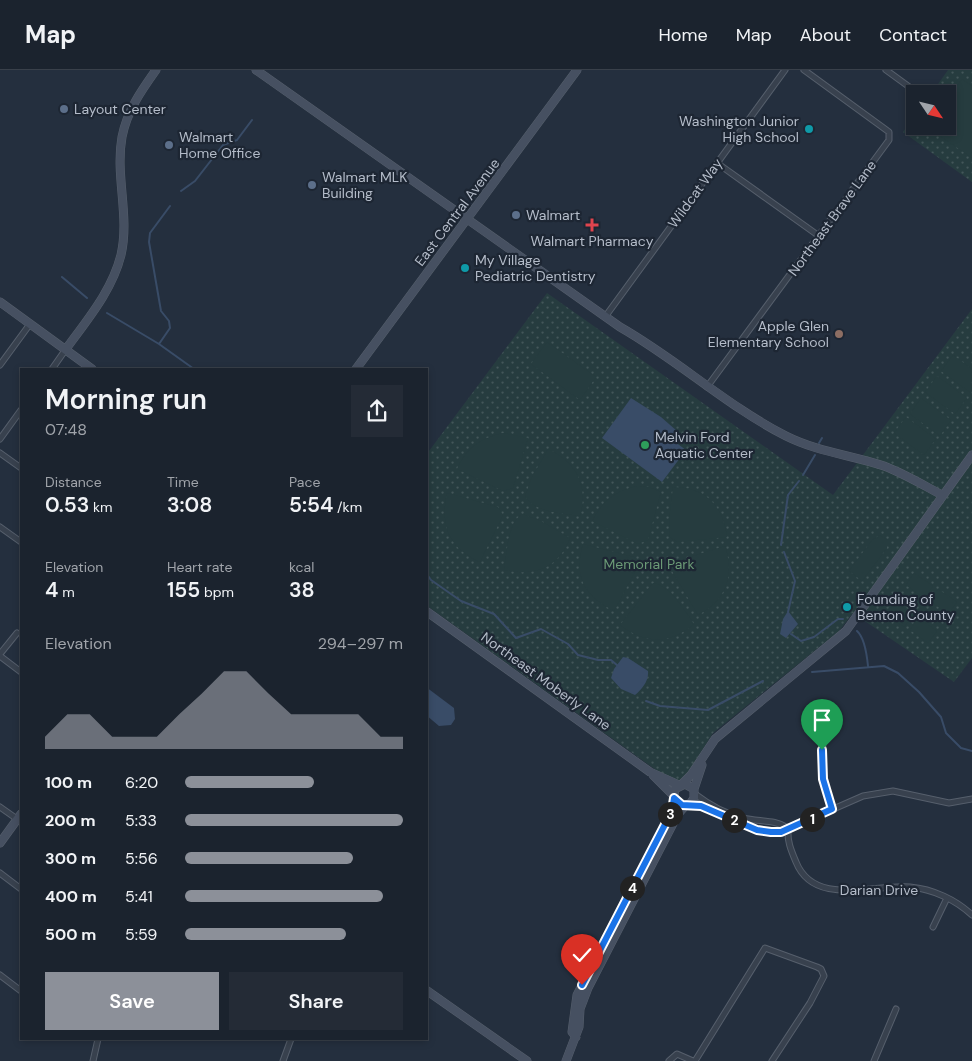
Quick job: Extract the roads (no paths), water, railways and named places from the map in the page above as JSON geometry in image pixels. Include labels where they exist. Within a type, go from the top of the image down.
[{"type":"street","points":[[53,368],[109,288],[119,261],[124,221],[120,160],[122,139],[134,103],[156,70]]},
{"type":"street","points":[[256,70],[605,317],[648,343],[707,387],[785,435],[811,448],[884,466],[923,483],[942,495]]},
{"type":"street","name":"East Central Avenue","points":[[357,368],[578,70]]},
{"type":"street","name":"Wildcat Way","points":[[605,317],[784,70]]},
{"type":"street","name":"Northeast Brave Lane","points":[[707,387],[887,144],[890,136],[885,129],[804,70]]},
{"type":"street","points":[[886,70],[895,72],[909,85]]},
{"type":"street","points":[[717,163],[819,236]]},
{"type":"street","points":[[0,302],[91,368]]},
{"type":"street","points":[[0,365],[30,324]]},
{"type":"street","points":[[0,438],[20,411]]},
{"type":"street","points":[[0,453],[20,467]]},
{"type":"street","points":[[576,1037],[572,1032],[577,995],[672,811],[674,796],[680,784],[691,775],[715,739],[846,631],[972,455]]},
{"type":"street","points":[[0,527],[20,541]]},
{"type":"street","name":"Northeast Moberly Lane","points":[[428,612],[650,772],[674,796]]},
{"type":"street","points":[[17,633],[0,655],[20,671]]},
{"type":"street","points":[[822,736],[823,779],[832,809]]},
{"type":"street","points":[[566,1061],[576,1037],[583,998],[678,814],[688,805],[706,754]]},
{"type":"street","name":"Northeast Moberly Lane","points":[[650,772],[680,784]]},
{"type":"street","points":[[680,784],[688,784],[694,792],[718,808],[743,818],[780,823],[788,828]]},
{"type":"street","points":[[674,796],[676,802],[701,806],[757,830],[781,832],[863,796],[893,791],[949,803],[972,799]]},
{"type":"street","points":[[0,807],[19,817],[0,843]]},
{"type":"street","name":"Darian Drive","points":[[788,828],[789,846],[798,867],[806,879],[814,885],[830,889],[849,890],[909,887],[931,891],[964,907],[972,915]]},
{"type":"street","points":[[0,873],[20,888]]},
{"type":"street","points":[[933,927],[947,898]]},
{"type":"street","points":[[669,1061],[677,1054],[694,1061],[764,948],[817,967],[821,969],[824,976],[810,1003],[772,1061]]},
{"type":"street","points":[[0,975],[20,990]]},
{"type":"street","points":[[428,991],[527,1061]]},
{"type":"street","points":[[874,1061],[896,1009]]},
{"type":"street","points":[[93,1061],[97,1040]]},
{"type":"street","points":[[283,1061],[291,1040]]},
{"type":"water","name":"Melvin Ford Aquatic Center","points":[[631,398],[661,417],[677,431],[671,439],[686,450],[662,482],[602,438]]},
{"type":"water","points":[[788,611],[798,624],[786,638],[780,634],[783,619]]},
{"type":"water","points":[[623,657],[628,658],[648,671],[644,684],[635,695],[621,689],[611,678],[614,669]]},
{"type":"water","points":[[428,688],[454,708],[455,719],[451,725],[439,726],[428,717]]},
{"type":"waterway","points":[[181,191],[195,181],[223,145],[237,140],[252,120]]},
{"type":"waterway","points":[[159,344],[170,328],[169,321],[161,311],[149,242],[150,233],[170,206]]},
{"type":"waterway","points":[[62,277],[87,298]]},
{"type":"waterway","points":[[107,313],[159,344],[193,368]]},
{"type":"waterway","points":[[819,443],[822,438]]},
{"type":"waterway","points":[[803,475],[815,455]]},
{"type":"waterway","points":[[781,545],[788,495],[799,481]]},
{"type":"waterway","points":[[784,552],[795,581],[788,612]]},
{"type":"waterway","points":[[428,576],[431,580],[461,601],[494,614],[516,638],[541,629],[568,644],[578,655],[598,660],[611,660],[618,666]]},
{"type":"waterway","points":[[791,634],[801,641],[814,637],[838,619],[843,619]]},
{"type":"waterway","points":[[857,631],[864,643],[868,666]]},
{"type":"waterway","points":[[812,672],[884,666],[898,673],[919,692],[941,717],[946,733],[961,748],[972,751]]},
{"type":"waterway","points":[[646,701],[660,706],[708,710],[763,681]]},
{"type":"place","name":"Layout Center","points":[[64,109]]},
{"type":"place","name":"Washington Junior High School","points":[[809,129]]},
{"type":"place","name":"Walmart Home Office","points":[[169,145]]},
{"type":"place","name":"Walmart MLK Building","points":[[312,185]]},
{"type":"place","name":"Walmart","points":[[516,215]]},
{"type":"place","name":"Walmart Pharmacy","points":[[592,225]]},
{"type":"place","name":"My Village Pediatric Dentistry","points":[[465,268]]},
{"type":"place","name":"Apple Glen Elementary School","points":[[839,334]]},
{"type":"place","name":"Melvin Ford Aquatic Center","points":[[645,445]]},
{"type":"place","name":"Founding of Benton County","points":[[847,607]]},
{"type":"park label","name":"Memorial Park","points":[[649,564]]}]
